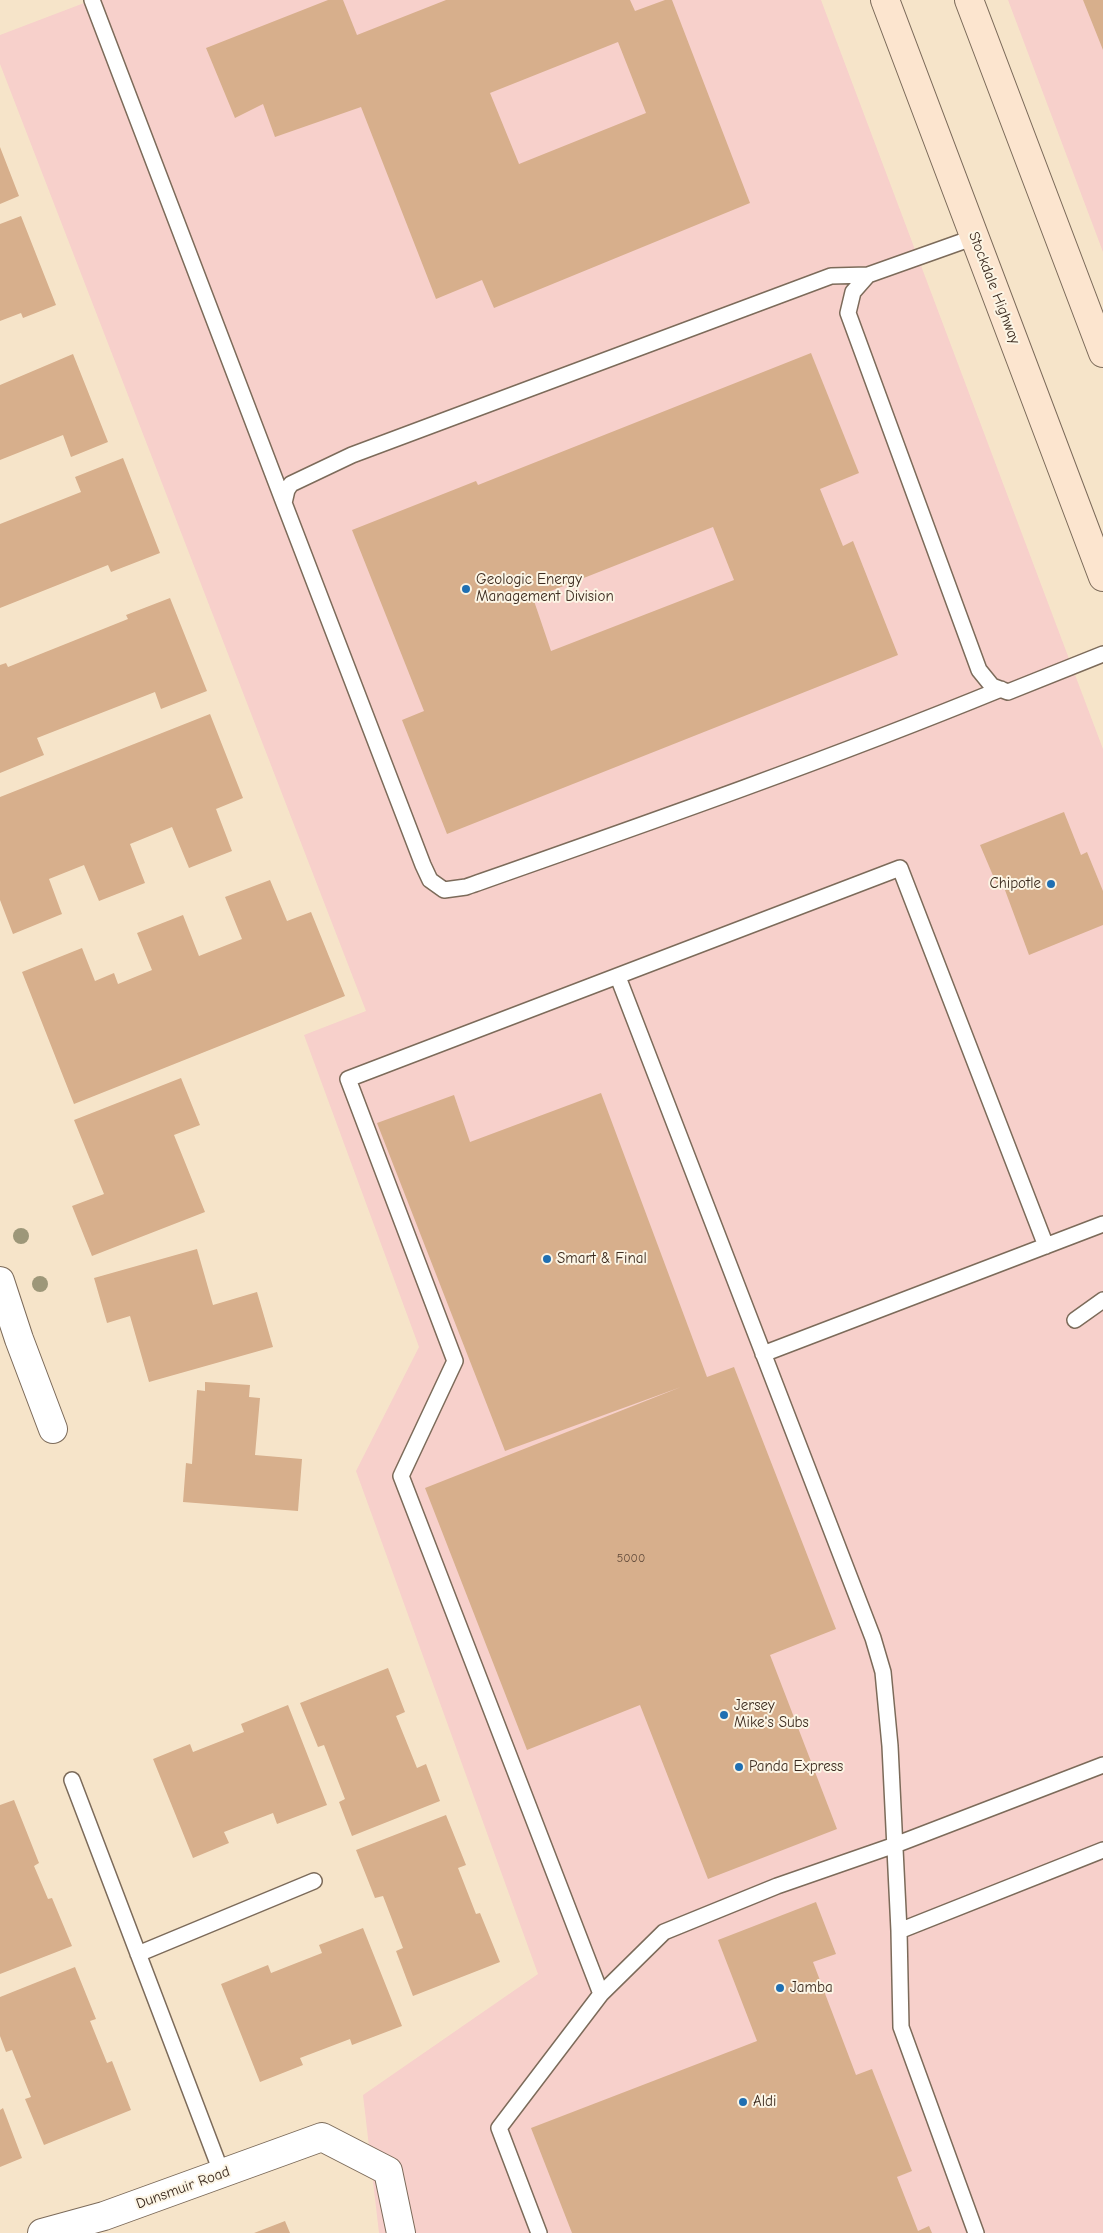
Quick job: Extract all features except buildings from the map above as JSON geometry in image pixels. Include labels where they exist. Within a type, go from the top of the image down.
[{"type":"main road","name":"Stockdale Highway","points":[[885,0],[1103,577]]},
{"type":"main road","points":[[969,0],[1095,306],[1103,353]]},
{"type":"street","points":[[0,1281],[19,1339],[53,1429]]},
{"type":"street","name":"Dunsmuir Road","points":[[52,2232],[104,2216],[322,2137],[388,2171],[400,2233]]},
{"type":"lane","points":[[92,0],[422,865],[430,880],[444,890],[466,887],[651,822],[920,722],[1001,689]]},
{"type":"lane","points":[[284,503],[286,490],[291,484],[352,455],[831,276],[868,275],[975,236]]},
{"type":"lane","points":[[868,275],[854,292],[848,313],[979,670],[992,686],[1008,692],[1103,654]]},
{"type":"lane","points":[[601,1994],[401,1476],[455,1361],[348,1079],[900,868],[1046,1246]]},
{"type":"lane","points":[[618,977],[869,1629],[883,1672],[890,1746],[899,1931],[901,2027],[976,2233]]},
{"type":"lane","points":[[763,1354],[1103,1224]]},
{"type":"lane","points":[[1075,1320],[1103,1300]]},
{"type":"lane","points":[[539,2233],[499,2128],[601,1994],[664,1932],[777,1886],[895,1845],[1103,1766]]},
{"type":"lane","points":[[72,1780],[222,2174]]},
{"type":"lane","points":[[899,1931],[1103,1850]]},
{"type":"lane","points":[[138,1954],[314,1881]]},
{"type":"shaded area","points":[[92,0],[821,0],[1103,749],[1103,2233],[379,2233],[363,2095],[538,1974],[356,1471],[419,1347],[304,1035],[366,1011],[0,64],[0,35]]},
{"type":"shaded area","points":[[1008,0],[1103,0],[1103,252]]},
{"type":"place","name":"Geologic Energy Management Division","points":[[466,589]]},
{"type":"place","name":"Chipotle","points":[[1051,884]]},
{"type":"place","name":"Smart & Final","points":[[547,1259]]},
{"type":"place","name":"Jersey Mike's Subs","points":[[724,1715]]},
{"type":"place","name":"Panda Express","points":[[739,1767]]},
{"type":"place","name":"Jamba","points":[[780,1988]]},
{"type":"place","name":"Aldi","points":[[743,2102]]}]
